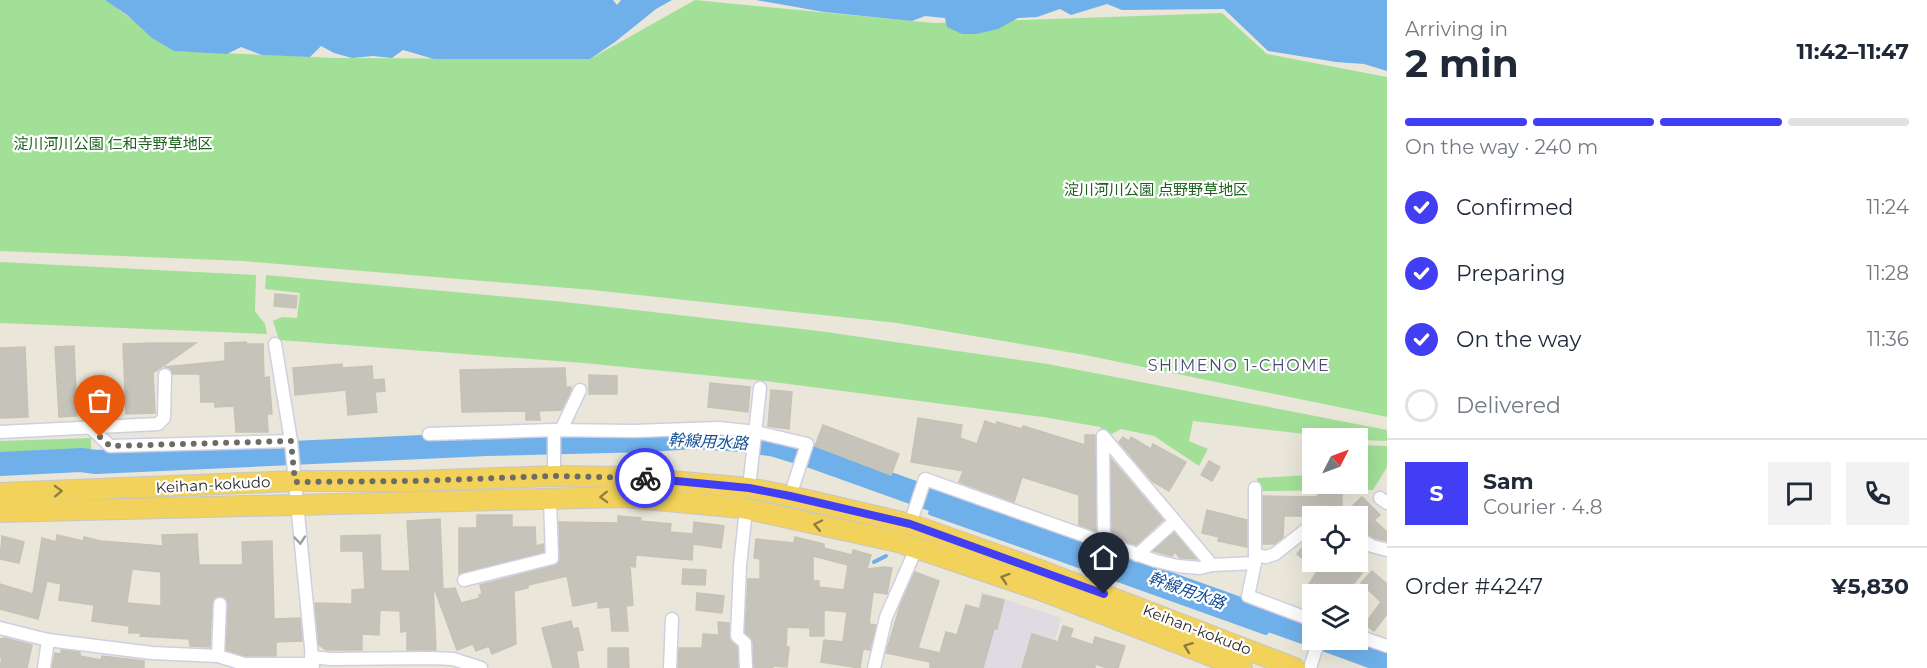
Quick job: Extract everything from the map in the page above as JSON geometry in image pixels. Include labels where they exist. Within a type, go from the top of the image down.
[{"type":"highway","name":"Keihan-kokudo","points":[[0,493],[294,473],[414,481],[554,468],[749,488],[913,515],[1040,570],[1295,668]]},
{"type":"highway","name":"Keihan-kokudo","points":[[0,512],[624,497],[746,509],[898,542],[1043,591],[1242,668]]},
{"type":"street","points":[[275,344],[291,443],[312,663]]},
{"type":"street","points":[[0,432],[158,424],[164,418],[165,375]]},
{"type":"street","points":[[749,488],[760,388]]},
{"type":"street","points":[[554,468],[557,430],[580,390]]},
{"type":"street","points":[[90,427],[110,446],[291,443]]},
{"type":"street","points":[[429,434],[719,428],[756,432],[807,444],[790,496]]},
{"type":"street","points":[[1104,544],[1103,436],[1212,565]]},
{"type":"street","points":[[913,515],[925,479],[1137,555],[1178,566],[1200,568],[1266,558],[1275,554],[1302,533]]},
{"type":"street","points":[[1255,488],[1255,559],[1248,596],[1302,616]]},
{"type":"street","points":[[464,580],[552,558],[550,499]]},
{"type":"street","points":[[746,509],[736,636],[745,643],[746,668]]},
{"type":"street","points":[[1137,555],[1175,521]]},
{"type":"street","points":[[1368,544],[1387,550]]},
{"type":"street","points":[[874,668],[886,617],[916,549]]},
{"type":"street","points":[[218,656],[220,604]]},
{"type":"street","points":[[670,668],[672,619]]},
{"type":"street","points":[[0,627],[48,640],[152,653],[218,656],[244,666],[312,663],[331,659],[431,663],[453,659],[481,668]]},
{"type":"street","points":[[1368,639],[1387,646]]},
{"type":"street","points":[[44,668],[48,640]]},
{"type":"street","points":[[1310,668],[1316,650]]},
{"type":"shaded area","points":[[982,592],[1061,618],[1049,661],[1078,668],[961,668]]},
{"type":"green space","name":"淀川河川公園 点野野草地区","points":[[0,0],[106,0],[174,51],[335,58],[590,59],[695,0],[934,23],[1222,13],[1267,54],[1387,77],[1387,417],[1085,355],[897,323],[592,290],[242,261],[0,251]]},
{"type":"green space","points":[[0,262],[256,275],[255,311],[265,324],[267,334],[0,323]]},
{"type":"green space","points":[[266,275],[565,302],[819,331],[1048,364],[1387,430],[1387,441],[1368,440],[1368,428],[1302,428],[1302,434],[1193,421],[1189,441],[1208,449],[1199,466],[1154,436],[1121,429],[1108,436],[1100,427],[1043,417],[765,381],[584,363],[279,340],[273,321],[282,317],[297,318],[300,293],[265,289]]},
{"type":"green space","points":[[91,438],[91,451],[0,454],[0,441]]},
{"type":"green space","points":[[1368,445],[1387,446],[1387,467],[1373,490],[1368,490]]},
{"type":"green space","points":[[1302,476],[1302,491],[1258,491],[1257,478]]},
{"type":"water","points":[[105,0],[613,0],[617,5],[621,0],[672,0],[656,9],[590,59],[434,59],[403,50],[392,58],[373,56],[352,58],[334,53],[321,46],[310,57],[262,55],[241,47],[227,54],[174,51],[152,38],[127,15]]},
{"type":"water","points":[[756,0],[1387,0],[1387,71],[1364,64],[1268,51],[1224,9],[1122,10],[1107,4],[1071,15],[1060,9],[1037,17],[1018,18],[998,29],[976,34],[962,34],[947,27],[945,18],[925,16],[912,21],[824,12]]},
{"type":"building","points":[[275,294],[297,296],[296,308],[274,306]]},
{"type":"building","points":[[246,342],[246,344],[263,344],[264,378],[269,377],[272,414],[267,414],[268,432],[236,432],[234,406],[215,407],[215,402],[201,402],[200,374],[173,374],[170,368],[164,367],[225,361],[225,343]]},
{"type":"building","points":[[196,343],[153,373],[155,413],[126,414],[123,344]]},
{"type":"building","points":[[74,346],[77,416],[59,417],[55,347]]},
{"type":"building","points":[[25,347],[28,417],[0,418],[0,348]]},
{"type":"building","points":[[342,364],[342,368],[372,366],[373,380],[384,379],[385,391],[375,392],[377,412],[348,415],[346,390],[295,395],[293,368]]},
{"type":"building","points":[[565,368],[566,387],[571,387],[571,390],[561,410],[539,411],[540,420],[526,420],[526,411],[462,412],[460,370]]},
{"type":"building","points":[[589,375],[617,376],[617,394],[589,394]]},
{"type":"building","points":[[710,383],[750,387],[748,412],[708,407]]},
{"type":"building","points":[[771,390],[792,392],[789,429],[768,426]]},
{"type":"building","points":[[918,418],[962,425],[960,438],[977,444],[985,421],[1022,429],[1023,426],[1085,445],[1085,435],[1095,435],[1096,531],[1079,525],[1079,495],[1022,477],[1014,502],[959,482],[963,471],[911,462]]},
{"type":"building","points":[[823,425],[899,454],[891,475],[815,446]]},
{"type":"building","points":[[1123,437],[1129,441],[1131,437],[1151,449],[1153,444],[1186,462],[1169,491],[1153,482],[1119,442]]},
{"type":"building","points":[[1111,459],[1163,520],[1136,545],[1112,537]]},
{"type":"building","points":[[1209,461],[1220,467],[1212,481],[1201,475]]},
{"type":"building","points":[[1318,494],[1342,494],[1342,506],[1302,506],[1302,516],[1284,516],[1283,537],[1274,544],[1263,544],[1263,496],[1318,497]]},
{"type":"building","points":[[1362,497],[1380,515],[1374,520],[1387,532],[1387,541],[1368,534],[1368,506],[1353,506]]},
{"type":"building","points":[[1207,510],[1247,520],[1247,547],[1218,541],[1219,537],[1202,533]]},
{"type":"building","points":[[477,515],[512,515],[512,527],[535,527],[536,546],[543,544],[544,552],[459,574],[459,528],[477,528]]},
{"type":"building","points":[[618,516],[671,524],[670,532],[693,534],[694,522],[724,526],[721,548],[693,544],[692,560],[636,555],[635,567],[630,566],[633,605],[626,606],[628,631],[612,631],[610,607],[598,608],[598,601],[573,606],[567,576],[528,585],[528,588],[514,591],[516,644],[492,654],[489,646],[476,651],[473,644],[457,650],[433,585],[436,650],[407,650],[407,631],[401,632],[400,611],[380,610],[379,635],[362,634],[362,650],[326,650],[319,645],[315,603],[352,604],[352,590],[365,589],[363,551],[341,551],[341,536],[380,535],[381,571],[410,571],[407,521],[440,519],[443,589],[455,588],[461,603],[480,598],[479,595],[482,594],[480,585],[557,565],[560,558],[559,522],[618,523]]},
{"type":"building","points":[[1174,533],[1196,559],[1180,558],[1175,552],[1172,556],[1153,551]]},
{"type":"building","points":[[197,534],[199,565],[243,565],[242,542],[272,541],[274,619],[300,618],[302,641],[276,642],[276,656],[245,656],[226,650],[228,604],[227,600],[221,596],[216,597],[212,603],[210,647],[190,646],[189,639],[140,636],[141,633],[129,633],[129,626],[92,621],[94,605],[59,600],[61,584],[47,581],[38,619],[0,609],[0,584],[33,594],[42,538],[56,542],[57,535],[83,541],[84,537],[101,541],[163,546],[162,535]],"holes":[[[132,569],[161,572],[161,606],[127,603]]]},
{"type":"building","points":[[2,536],[24,542],[19,563],[0,559]]},
{"type":"building","points":[[795,537],[824,544],[824,548],[852,555],[853,550],[871,555],[867,569],[892,568],[887,594],[873,592],[869,624],[876,625],[870,650],[863,649],[860,668],[821,662],[824,640],[843,642],[847,612],[824,610],[824,636],[810,636],[810,628],[787,627],[786,647],[789,647],[787,667],[754,668],[753,642],[745,632],[748,579],[760,579],[760,559],[754,558],[756,539],[794,543]],"holes":[[[813,556],[848,565],[844,590],[819,587],[819,581],[813,581]]]},
{"type":"building","points":[[1302,548],[1302,558],[1297,554]]},
{"type":"building","points":[[683,569],[706,570],[705,585],[682,584]]},
{"type":"building","points":[[1372,571],[1387,584],[1387,614],[1374,631],[1368,626],[1368,620],[1381,602],[1368,590],[1368,584],[1361,583]]},
{"type":"building","points":[[915,572],[939,581],[918,648],[940,653],[946,632],[957,635],[966,605],[980,609],[983,595],[1004,600],[997,629],[994,629],[983,668],[930,668],[930,662],[886,653],[900,606]]},
{"type":"building","points":[[1317,572],[1362,573],[1354,584],[1309,584]]},
{"type":"building","points":[[697,593],[724,596],[722,613],[696,610]]},
{"type":"building","points":[[571,621],[573,629],[578,628],[583,650],[576,651],[579,668],[553,668],[542,628]]},
{"type":"building","points":[[718,622],[729,623],[729,639],[737,647],[738,668],[678,668],[679,648],[702,648],[703,634],[719,635]]},
{"type":"building","points":[[1063,626],[1073,629],[1070,637],[1093,645],[1095,637],[1125,646],[1118,668],[1107,668],[1095,664],[1095,668],[1022,668],[1032,634],[1058,642]]},
{"type":"building","points":[[5,638],[32,645],[27,668],[0,668],[2,658],[0,658],[0,639]]},
{"type":"building","points":[[608,648],[628,648],[629,668],[608,668]]},
{"type":"building","points":[[61,650],[80,652],[80,656],[101,660],[102,656],[144,661],[144,668],[52,668],[55,653],[61,654]]},
{"type":"waterway","name":"幹線用水路","points":[[0,464],[693,437],[743,440],[775,445],[811,456],[1302,631]]},
{"type":"waterway","points":[[930,513],[1266,633],[1276,622]]},
{"type":"waterway","points":[[874,562],[886,556]]},
{"type":"waterway","name":"幹線用水路","points":[[1354,650],[1387,662]]},
{"type":"way so far","points":[[100,437],[110,446],[291,441],[295,482],[554,476],[645,478]]},
{"type":"district","name":"SHIMENO 1-CHOME","points":[[1239,365]]},
{"type":"route","points":[[645,478],[749,488],[910,524],[1104,594]]},
{"type":"park label","name":"淀川河川公園 仁和寺野草地区","points":[[113,144]]}]
